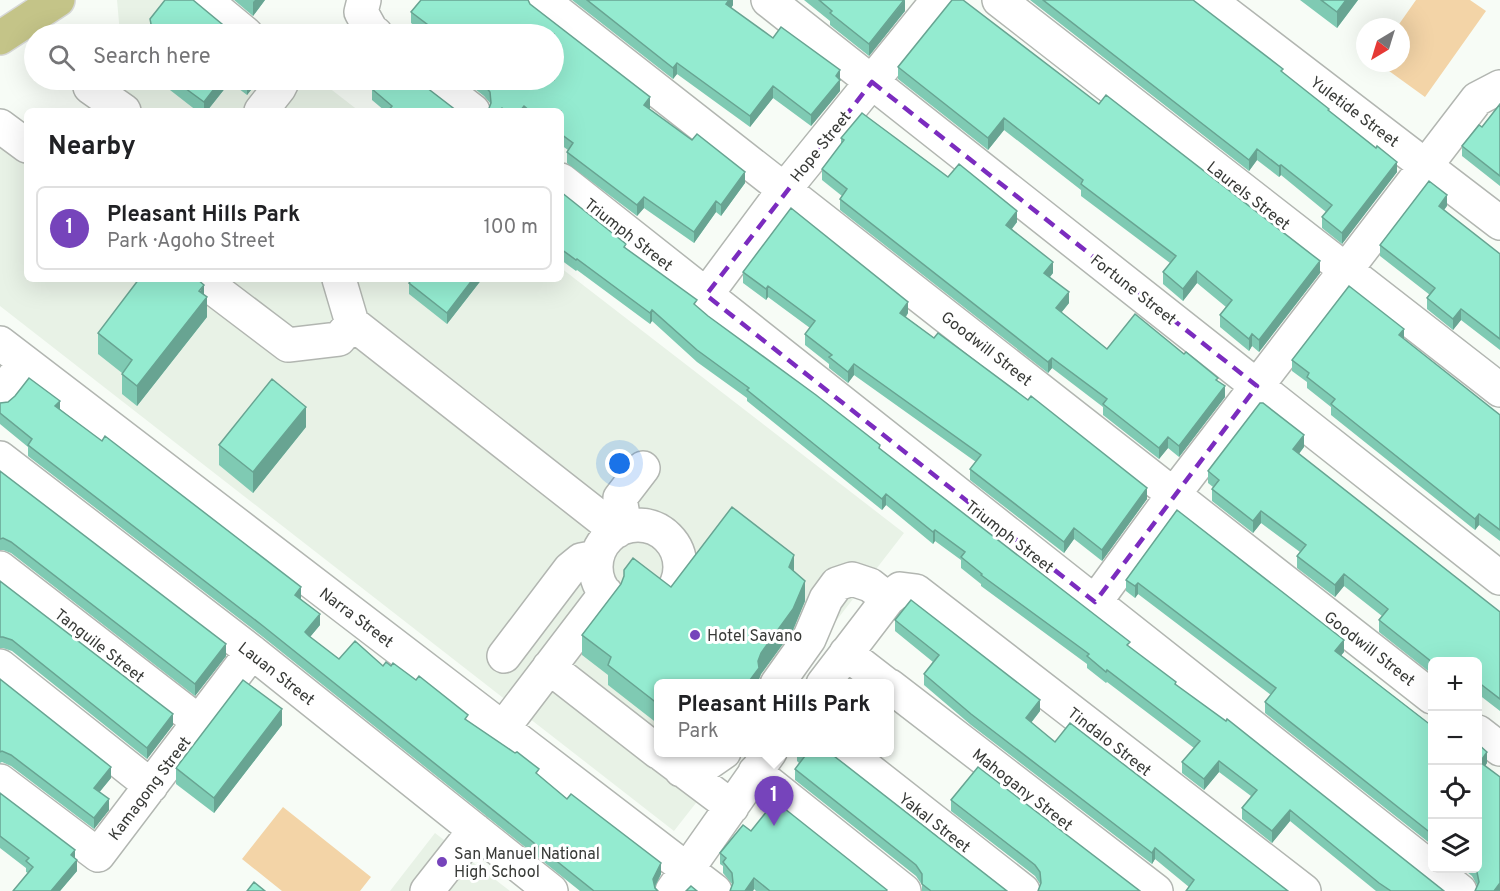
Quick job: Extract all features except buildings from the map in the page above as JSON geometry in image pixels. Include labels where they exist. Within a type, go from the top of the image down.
[{"type":"main road","points":[[0,38],[58,0]]},
{"type":"street","points":[[205,0],[234,24]]},
{"type":"street","name":"Goodwill Street","points":[[542,0],[1428,694]]},
{"type":"street","name":"Fortune Street","points":[[768,0],[1500,578]]},
{"type":"street","name":"Hope Street","points":[[706,295],[784,190],[938,0]]},
{"type":"street","name":"Laurels Street","points":[[999,0],[1500,390]]},
{"type":"street","name":"Yuletide Street","points":[[1209,0],[1500,223]]},
{"type":"street","points":[[1095,602],[1174,494],[1477,99],[1500,87]]},
{"type":"street","points":[[94,90],[120,108]]},
{"type":"street","points":[[263,108],[277,90]]},
{"type":"street","points":[[446,90],[469,108]]},
{"type":"street","points":[[0,126],[24,144]]},
{"type":"street","name":"Triumph Street","points":[[564,182],[1460,891]]},
{"type":"street","points":[[205,282],[288,345],[346,331]]},
{"type":"street","points":[[339,282],[346,331],[611,540]]},
{"type":"street","points":[[0,396],[12,353]]},
{"type":"street","name":"Narra Street","points":[[12,353],[503,728],[680,881],[715,891]]},
{"type":"street","name":"Lauan Street","points":[[0,458],[252,652],[551,891]]},
{"type":"street","points":[[504,656],[570,569],[611,540],[640,525],[654,528],[666,535],[675,546],[680,558],[681,572],[670,595],[660,604],[633,609],[621,605],[606,593],[596,572],[611,540],[620,498],[643,468]]},
{"type":"street","name":"Tanguile Street","points":[[0,568],[199,722]]},
{"type":"street","name":"Tindalo Street","points":[[781,679],[809,639],[826,599],[837,584],[852,579],[902,595],[1304,891]]},
{"type":"street","points":[[503,728],[606,593]]},
{"type":"street","points":[[827,679],[846,653],[902,595]]},
{"type":"street","name":"Kamagong Street","points":[[0,781],[98,855],[252,652]]},
{"type":"street","name":"Mahogany Street","points":[[846,653],[880,679]]},
{"type":"street","points":[[0,666],[151,786]]},
{"type":"street","points":[[549,668],[654,749]]},
{"type":"street","name":"Mahogany Street","points":[[894,690],[1156,891]]},
{"type":"street","points":[[1482,735],[1500,749]]},
{"type":"street","points":[[666,758],[701,768],[717,757]]},
{"type":"street","name":"Yakal Street","points":[[851,757],[1023,891]]},
{"type":"street","points":[[666,758],[732,807]]},
{"type":"street","points":[[680,881],[763,762],[904,891]]},
{"type":"street","points":[[427,891],[475,830]]},
{"type":"highlighted area","points":[[872,82],[1257,386],[1095,602],[706,295]]},
{"type":"shaded area","points":[[117,0],[217,0],[248,24],[119,24]]},
{"type":"shaded area","points":[[1416,0],[1470,0],[1486,11],[1425,97],[1390,72],[1410,72],[1410,18],[1403,18]]},
{"type":"shaded area","points":[[119,90],[332,90],[355,108],[106,108]]},
{"type":"shaded area","points":[[0,142],[24,162],[24,282],[564,282],[564,270],[904,533],[791,679],[654,679],[654,757],[732,757],[674,831],[0,306]]},
{"type":"shaded area","points":[[283,807],[371,877],[360,891],[282,891],[242,859]]},
{"type":"shaded area","name":"San Manuel National High School","points":[[435,833],[510,891],[390,891]]},
{"type":"place","name":"Hotel Savano","points":[[695,635]]},
{"type":"place","name":"Pleasant Hills Park","points":[[774,826]]},
{"type":"place","name":"San Manuel National High School","points":[[442,862]]}]
